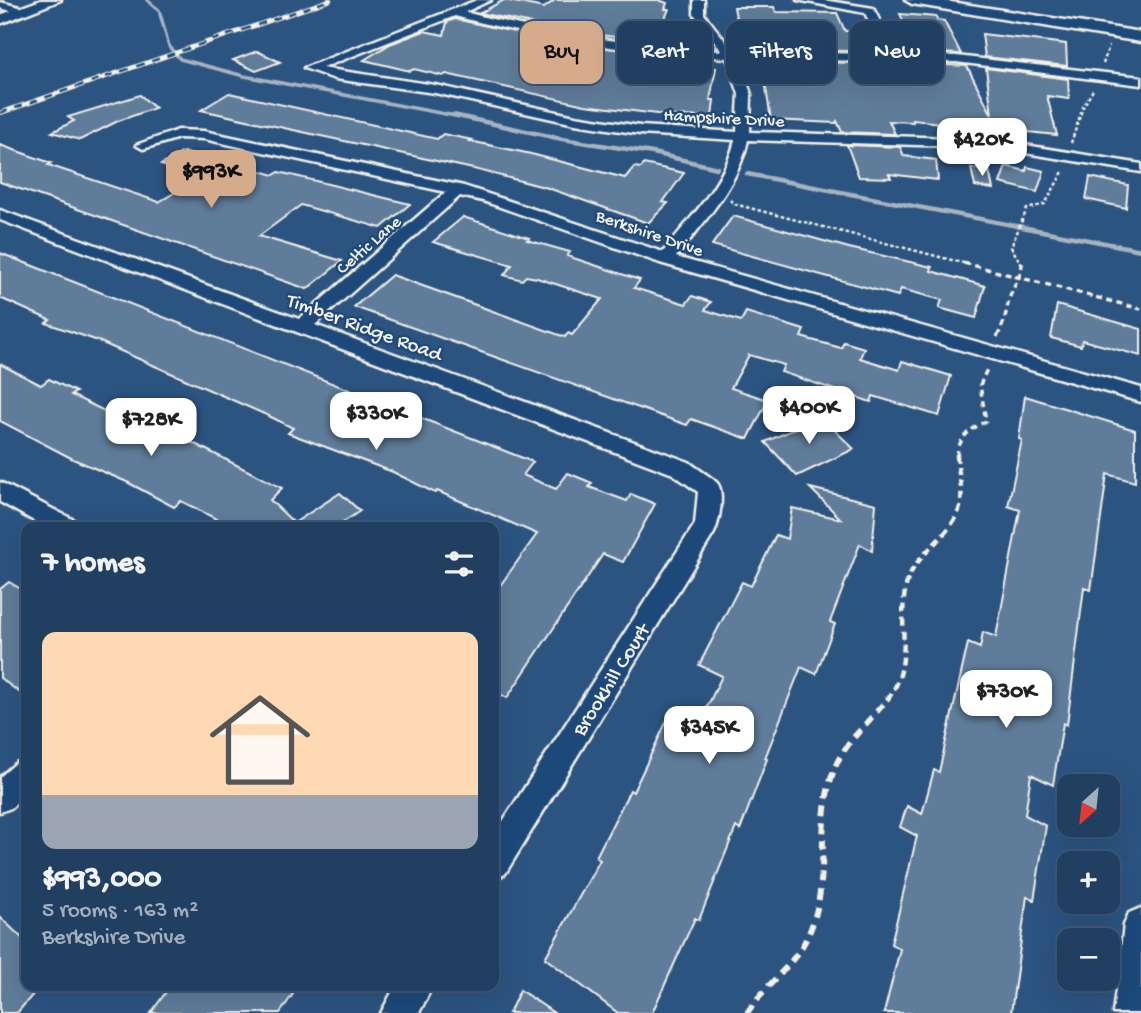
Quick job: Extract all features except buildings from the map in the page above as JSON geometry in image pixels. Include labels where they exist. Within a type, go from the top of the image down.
[{"type":"main road","points":[[0,20],[54,0]]},
{"type":"main road","points":[[912,0],[1141,37]]},
{"type":"main road","points":[[952,0],[1141,30]]},
{"type":"street","points":[[454,12],[486,0]]},
{"type":"street","points":[[699,0],[699,14],[726,49]]},
{"type":"street","points":[[802,0],[866,9],[872,13],[876,21]]},
{"type":"street","points":[[0,5],[23,11]]},
{"type":"street","points":[[454,12],[523,31],[586,43],[668,52],[726,55]]},
{"type":"street","name":"Hampshire Drive","points":[[454,12],[310,68],[334,75],[435,89],[587,122],[673,133],[954,142],[1039,150],[1141,168]]},
{"type":"street","points":[[944,60],[996,62],[1141,81]]},
{"type":"street","points":[[666,259],[719,190],[734,164],[747,122],[742,84]]},
{"type":"street","name":"Berkshire Drive","points":[[143,145],[178,134],[204,135],[459,189],[534,212],[666,259],[1141,395]]},
{"type":"street","name":"Celtic Lane","points":[[302,327],[459,189]]},
{"type":"street","name":"Timber Ridge Road","points":[[0,215],[681,468],[709,489]]},
{"type":"street","name":"Brookhill Court","points":[[499,855],[706,526],[709,489]]},
{"type":"street","points":[[0,491],[57,522]]},
{"type":"street","points":[[0,797],[21,778]]},
{"type":"street","points":[[1131,1013],[1141,925]]},
{"type":"street","points":[[399,1013],[412,991]]},
{"type":"path","points":[[1100,69],[1109,41]]},
{"type":"path","points":[[1069,151],[1083,107],[1094,89]]},
{"type":"path","points":[[993,345],[1007,319],[1011,293],[1022,270],[1022,264],[1011,247],[1025,212],[1030,207],[1045,204],[1068,163]]},
{"type":"path","points":[[747,1013],[782,974],[808,936],[818,905],[825,859],[828,794],[834,771],[845,746],[898,683],[906,640],[906,582],[930,543],[953,522],[961,505],[962,484],[958,448],[964,436],[986,421],[980,385],[989,361]]},
{"type":"waterway","points":[[147,0],[159,10],[169,46],[180,59],[244,76],[461,117]]},
{"type":"waterway","points":[[453,115],[562,139],[653,153],[717,168]]},
{"type":"waterway","points":[[747,174],[1141,250]]},
{"type":"railway","points":[[0,113],[330,0]]}]
